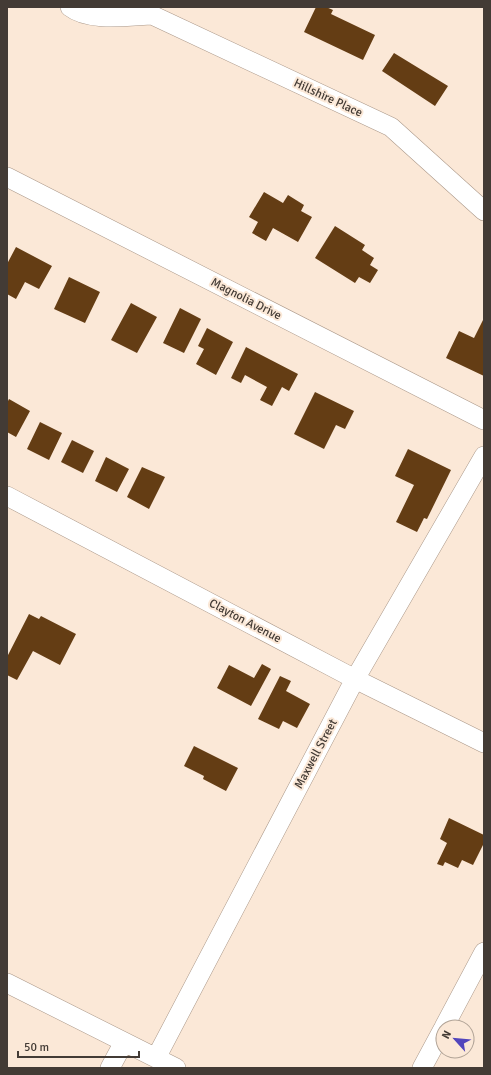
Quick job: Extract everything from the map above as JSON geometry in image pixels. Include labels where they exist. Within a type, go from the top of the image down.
[{"type":"street","name":"Hillshire Place","points":[[70,7],[77,12],[106,17],[147,11],[391,127],[484,211]]},
{"type":"street","name":"Magnolia Drive","points":[[7,177],[484,420]]},
{"type":"street","name":"Maxwell Street","points":[[156,1058],[355,679],[484,456]]},
{"type":"street","name":"Clayton Avenue","points":[[7,496],[355,679],[484,743]]},
{"type":"street","points":[[449,1019],[484,952]]},
{"type":"street","points":[[7,983],[176,1068]]},
{"type":"street","points":[[110,1068],[124,1042]]},
{"type":"street","points":[[422,1068],[435,1044]]},
{"type":"building","points":[[316,7],[326,7],[333,10],[331,14],[375,35],[363,60],[304,32]]},
{"type":"building","points":[[394,53],[448,86],[435,106],[382,71]]},
{"type":"building","points":[[264,192],[283,203],[288,195],[304,205],[301,211],[312,217],[298,242],[273,228],[266,241],[252,233],[258,222],[249,217]]},
{"type":"building","points":[[335,226],[365,245],[362,250],[374,258],[370,265],[378,270],[370,283],[359,277],[355,283],[315,258]]},
{"type":"building","points":[[16,247],[52,266],[39,289],[25,282],[16,299],[7,294],[7,264]]},
{"type":"building","points":[[69,277],[100,292],[85,323],[54,309]]},
{"type":"building","points":[[131,303],[157,317],[137,353],[111,340]]},
{"type":"building","points":[[180,308],[201,319],[184,353],[163,343]]},
{"type":"building","points":[[484,318],[484,376],[446,358],[459,331],[474,338]]},
{"type":"building","points":[[207,328],[233,342],[216,375],[196,364],[204,349],[198,346]]},
{"type":"building","points":[[246,347],[298,374],[289,391],[282,387],[272,406],[260,400],[267,387],[245,375],[241,383],[231,378]]},
{"type":"building","points":[[315,392],[354,411],[345,429],[336,425],[324,449],[294,434]]},
{"type":"building","points":[[9,399],[30,411],[16,437],[7,432],[7,403]]},
{"type":"building","points":[[40,422],[62,433],[49,460],[27,449]]},
{"type":"building","points":[[72,440],[94,451],[83,473],[61,462]]},
{"type":"building","points":[[408,449],[451,470],[427,519],[424,518],[417,532],[396,522],[414,485],[395,476]]},
{"type":"building","points":[[106,457],[129,469],[117,492],[95,481]]},
{"type":"building","points":[[142,467],[165,477],[149,509],[127,497]]},
{"type":"building","points":[[29,614],[39,619],[41,616],[76,634],[60,665],[33,651],[17,680],[7,675],[7,657]]},
{"type":"building","points":[[262,664],[271,669],[251,706],[217,688],[229,665],[254,678]]},
{"type":"building","points":[[280,676],[291,681],[286,691],[310,704],[297,728],[283,721],[279,729],[258,719]]},
{"type":"building","points":[[194,746],[238,768],[226,791],[203,779],[204,776],[184,766]]},
{"type":"building","points":[[449,818],[484,835],[484,843],[473,865],[462,860],[458,868],[445,862],[443,866],[437,864],[447,843],[440,839]]}]
